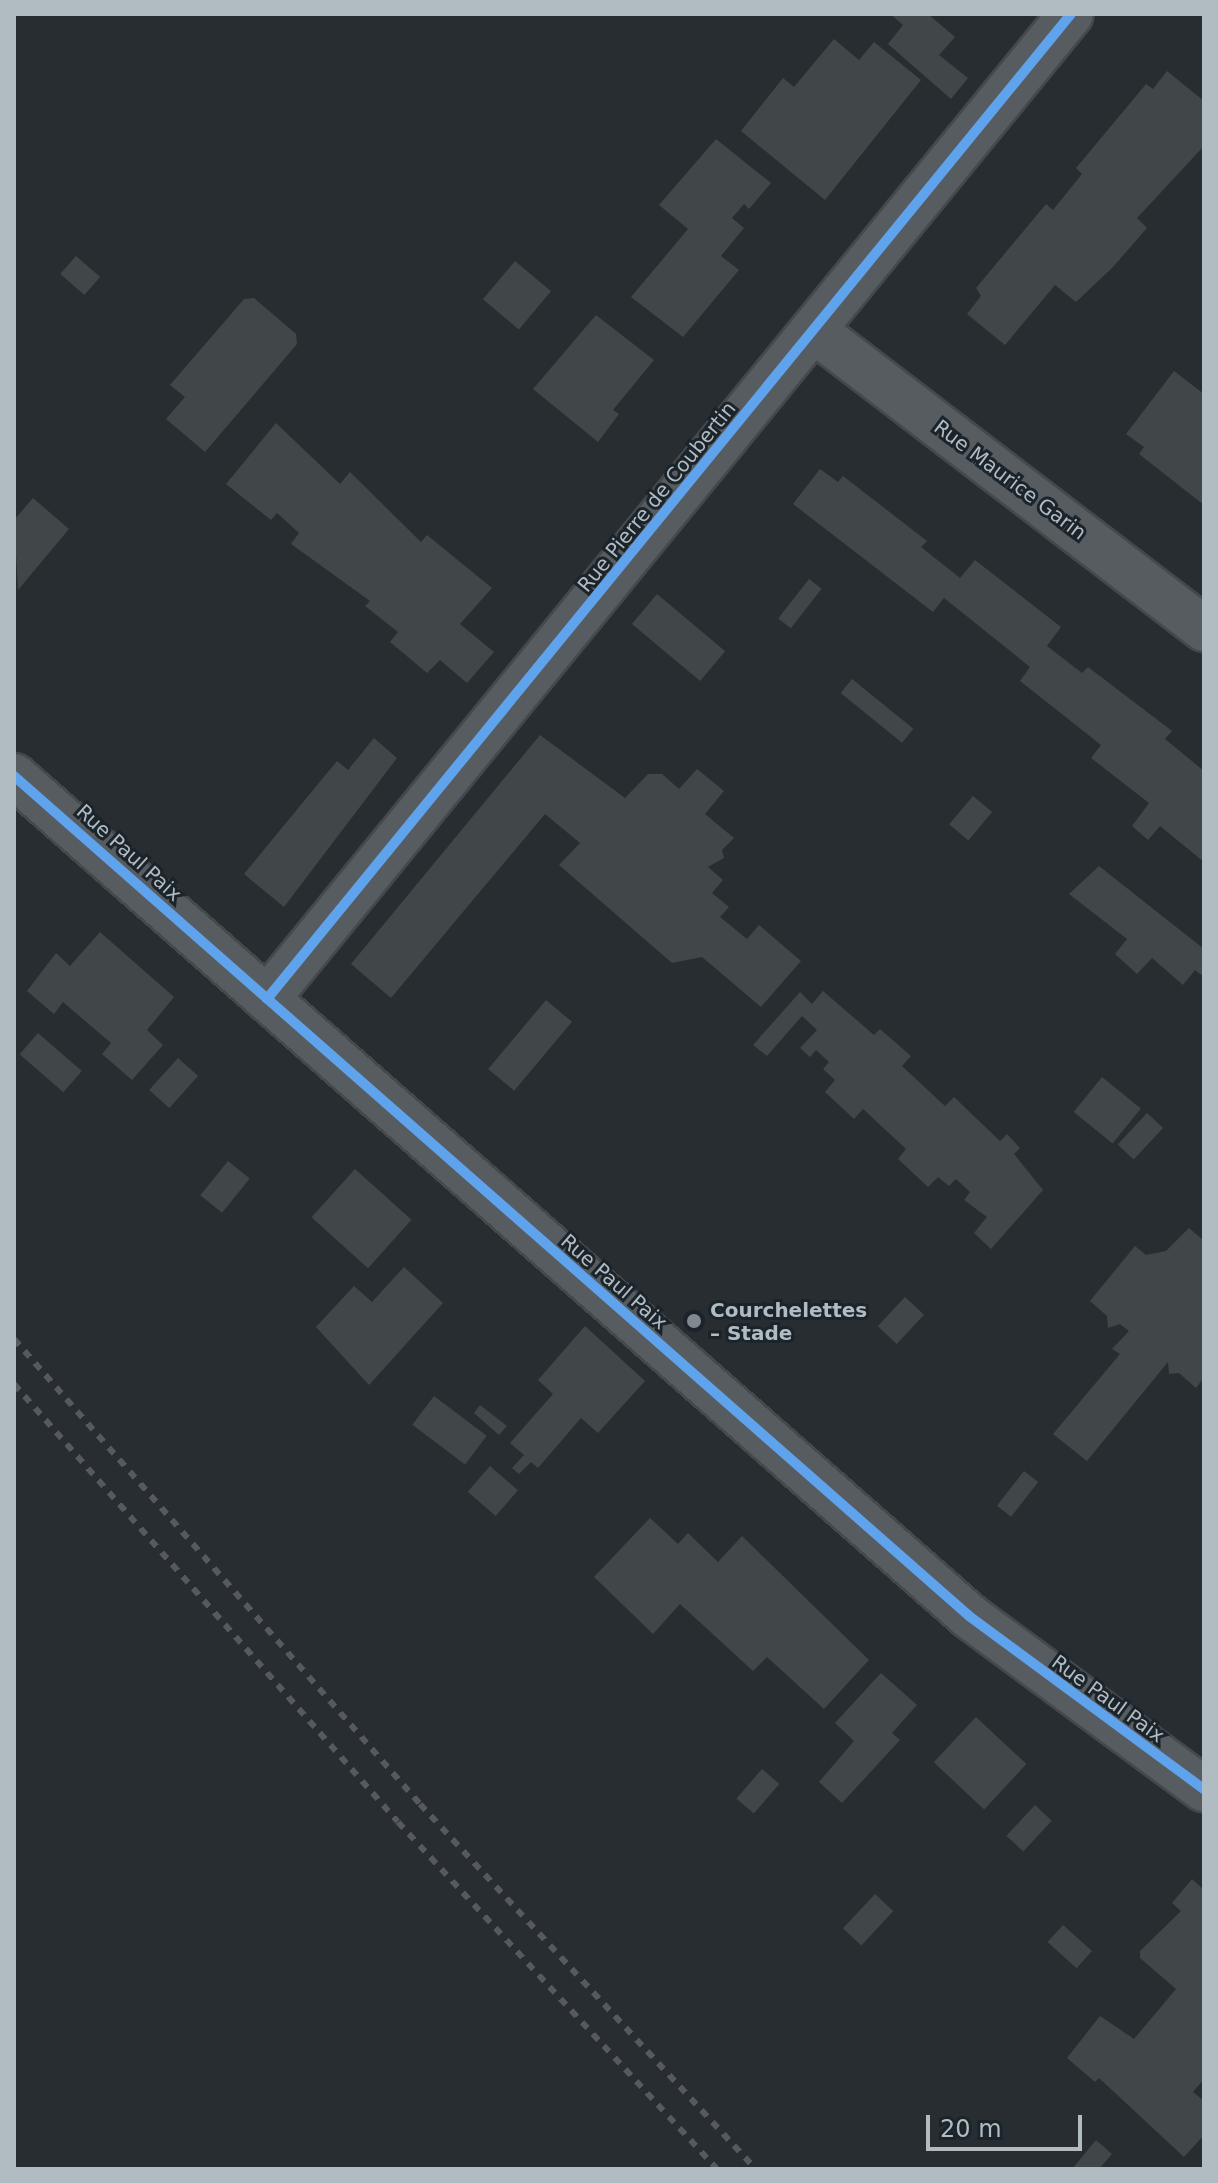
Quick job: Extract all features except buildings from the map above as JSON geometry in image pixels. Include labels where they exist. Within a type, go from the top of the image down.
[{"type":"street","name":"Rue Pierre de Coubertin","points":[[267,999],[816,332],[1071,14]]},
{"type":"street","name":"Rue Maurice Garin","points":[[816,332],[1204,629]]},
{"type":"street","name":"Rue Paul Paix","points":[[16,776],[969,1616],[1204,1789]]},
{"type":"railway","points":[[14,1339],[420,1804],[756,2169]]},
{"type":"railway","points":[[14,1384],[398,1822],[717,2169]]},
{"type":"cycle path","points":[[267,999],[1071,14]]},
{"type":"cycle path","points":[[14,776],[969,1616],[1204,1789]]},
{"type":"place","name":"Courchelettes – Stade","points":[[694,1321]]}]
